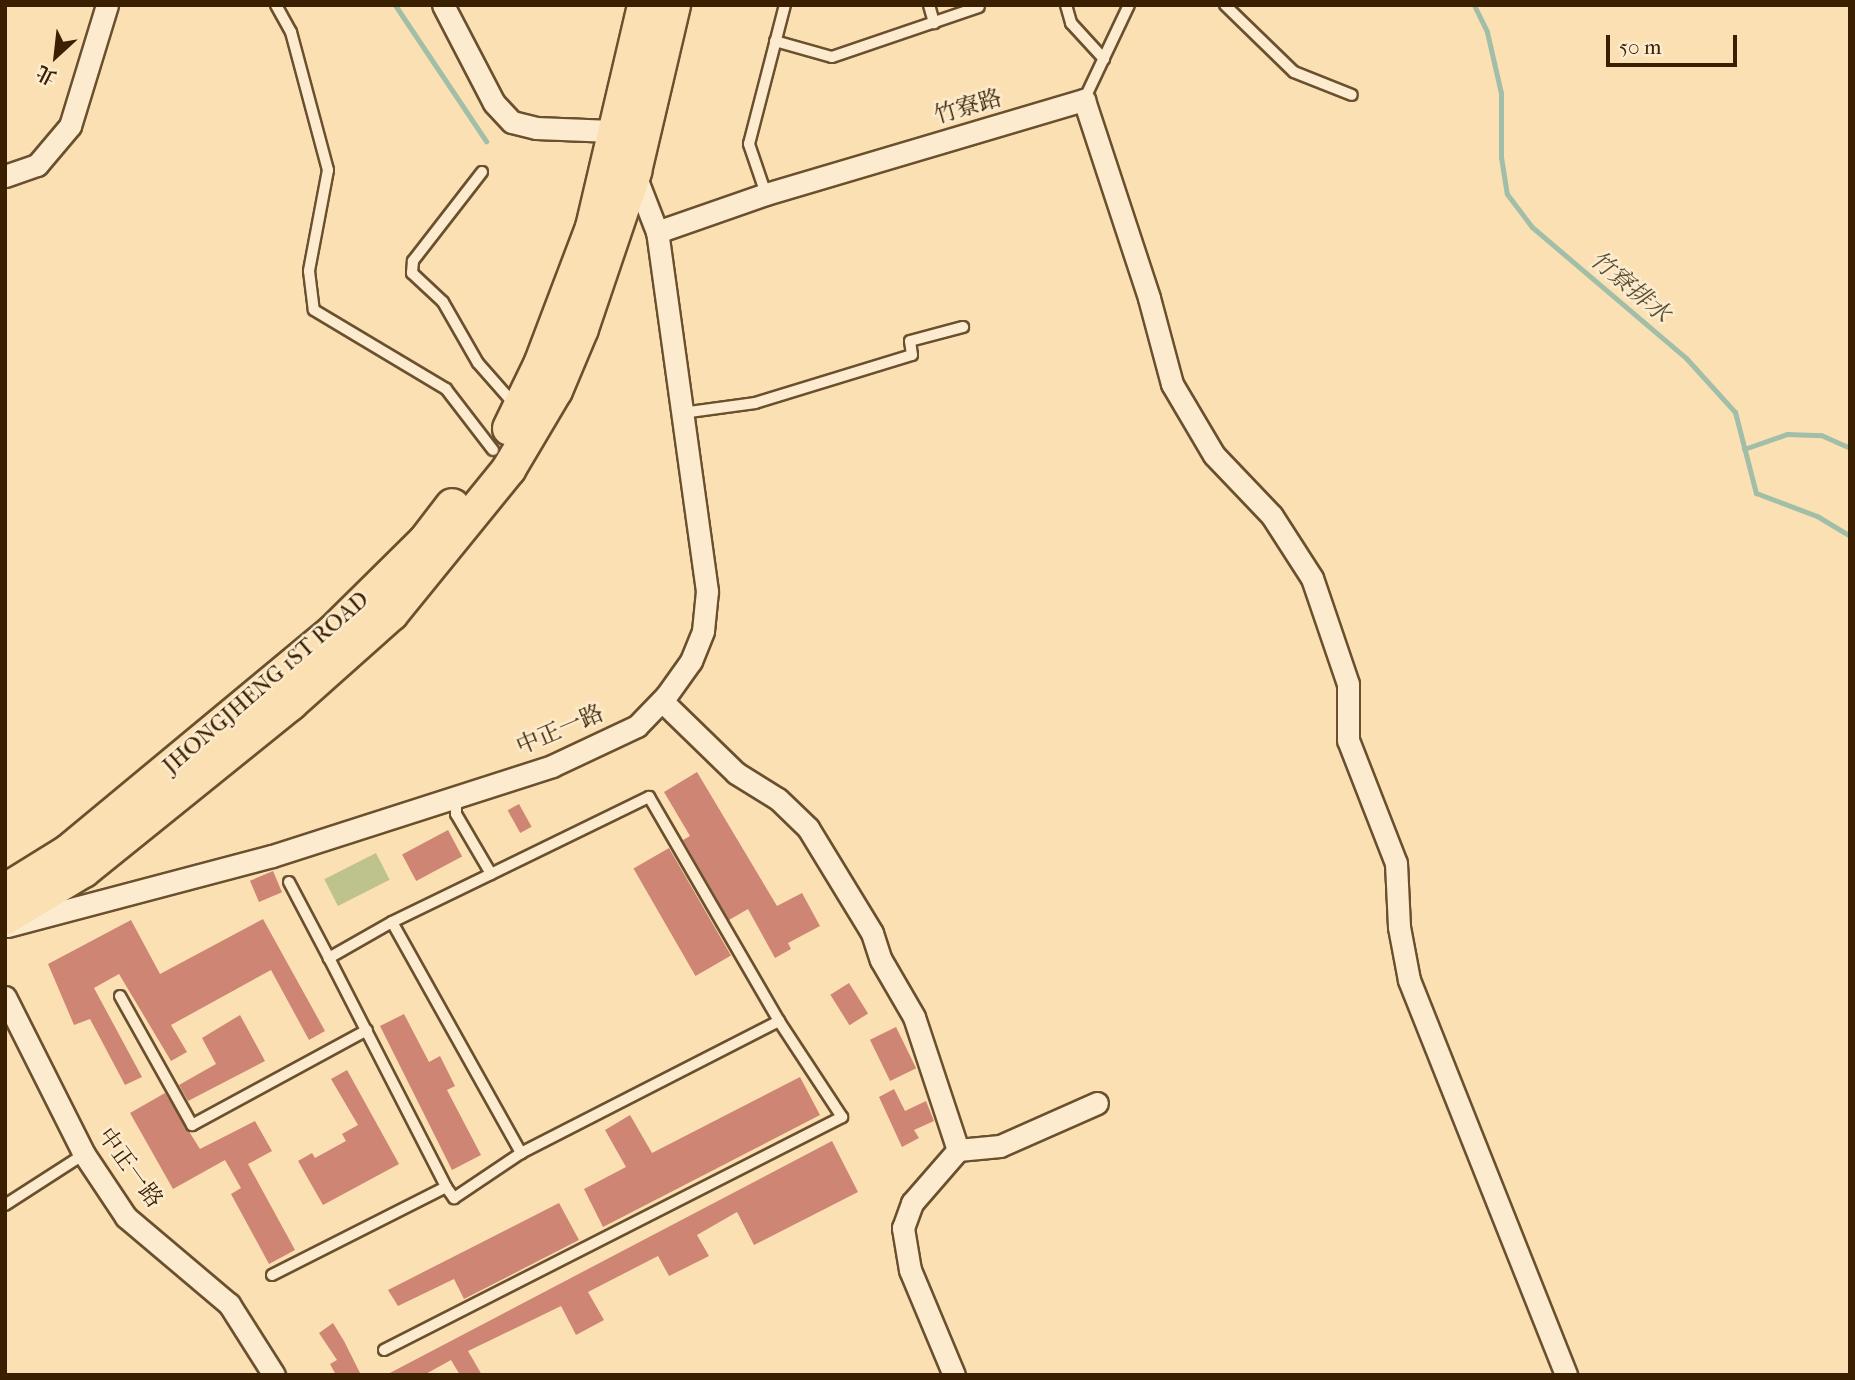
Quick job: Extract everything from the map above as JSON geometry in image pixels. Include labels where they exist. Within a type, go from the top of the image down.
[{"type":"main road","name":"JHONGJHENG 1ST ROAD","points":[[5,890],[68,851],[332,632],[425,540],[493,450],[520,411],[592,227],[612,131],[644,5]]},
{"type":"main road","name":"JHONGJHENG 1ST ROAD","points":[[5,917],[83,870],[290,703],[391,613],[435,564],[508,469],[555,390],[634,172],[673,5]]},
{"type":"street","points":[[5,176],[37,165],[70,126],[107,5]]},
{"type":"street","points":[[443,5],[494,103],[512,122],[536,128],[612,131],[634,172],[657,232]]},
{"type":"street","points":[[1084,100],[1149,298],[1172,384],[1213,455],[1272,516],[1312,578],[1348,684],[1348,740],[1396,863],[1399,928],[1409,980],[1566,1375]]},
{"type":"street","name":"竹寮路","points":[[657,232],[766,194],[1084,100]]},
{"type":"street","name":"中正一路","points":[[5,926],[272,856],[456,797],[564,760],[637,726],[662,701],[691,661],[703,631],[707,591],[657,232]]},
{"type":"street","points":[[662,701],[736,773],[778,799],[808,828],[872,933],[881,960],[914,1017],[958,1150]]},
{"type":"street","name":"中正一路","points":[[5,997],[84,1154],[126,1217],[229,1304],[274,1375]]},
{"type":"street","points":[[954,1375],[910,1270],[903,1228],[912,1203],[958,1150],[1000,1146],[1097,1102]]},
{"type":"lane","points":[[276,5],[290,32],[328,170],[309,271],[314,310],[446,389],[493,450]]},
{"type":"lane","points":[[766,194],[749,144],[785,5]]},
{"type":"lane","points":[[929,5],[934,23]]},
{"type":"lane","points":[[1066,5],[1071,23],[1104,59]]},
{"type":"lane","points":[[1084,100],[1129,5]]},
{"type":"lane","points":[[1225,5],[1294,72],[1352,96]]},
{"type":"lane","points":[[775,41],[832,57],[979,7]]},
{"type":"lane","points":[[482,172],[413,261],[412,273],[443,302],[478,363],[520,411]]},
{"type":"lane","points":[[682,412],[755,403],[912,355],[911,341],[963,327]]},
{"type":"lane","points":[[456,797],[456,814],[491,874]]},
{"type":"lane","points":[[329,958],[391,922],[649,797],[779,1021],[842,1116],[384,1350]]},
{"type":"lane","points":[[289,882],[454,1198],[521,1153],[779,1021]]},
{"type":"lane","points":[[391,922],[521,1153]]},
{"type":"lane","points":[[120,996],[192,1125],[367,1030]]},
{"type":"lane","points":[[5,1205],[84,1154]]},
{"type":"lane","points":[[272,1275],[446,1186]]},
{"type":"green space","points":[[376,853],[390,880],[338,906],[324,879]]},
{"type":"building","points":[[697,772],[777,906],[802,893],[820,926],[788,943],[791,949],[775,958],[748,909],[729,920],[683,840],[690,836],[664,792]]},
{"type":"building","points":[[519,804],[532,827],[520,833],[508,810]]},
{"type":"building","points":[[448,830],[462,856],[416,881],[402,854]]},
{"type":"building","points":[[669,848],[731,955],[695,976],[633,868]]},
{"type":"building","points":[[273,871],[282,892],[259,902],[250,881]]},
{"type":"building","points":[[263,919],[325,1031],[309,1040],[271,970],[171,1025],[187,1052],[171,1061],[119,974],[94,988],[142,1077],[125,1085],[90,1019],[74,1025],[48,964],[131,920],[160,974]]},
{"type":"building","points":[[849,983],[868,1014],[849,1025],[830,995]]},
{"type":"building","points":[[404,1014],[429,1062],[440,1056],[455,1086],[447,1090],[481,1155],[452,1170],[380,1026]]},
{"type":"building","points":[[240,1015],[265,1061],[188,1101],[179,1085],[216,1064],[202,1038]]},
{"type":"building","points":[[896,1027],[916,1068],[890,1081],[870,1040]]},
{"type":"building","points":[[347,1070],[399,1164],[323,1205],[298,1161],[312,1153],[315,1158],[346,1141],[342,1134],[358,1125],[331,1079]]},
{"type":"building","points":[[800,1077],[820,1115],[603,1227],[584,1189],[626,1167],[605,1130],[630,1115],[652,1153]]},
{"type":"building","points":[[894,1089],[905,1111],[926,1101],[934,1121],[914,1130],[919,1138],[902,1147],[879,1097]]},
{"type":"building","points":[[165,1093],[200,1149],[255,1121],[272,1151],[248,1164],[295,1250],[269,1264],[231,1194],[241,1188],[225,1160],[173,1189],[130,1113]]},
{"type":"building","points":[[832,1141],[858,1192],[754,1245],[737,1212],[697,1235],[709,1256],[669,1276],[658,1256],[588,1292],[604,1320],[576,1335],[561,1306],[468,1351],[482,1375],[460,1375],[451,1360],[424,1375],[386,1375]]},
{"type":"building","points":[[559,1203],[579,1240],[464,1299],[454,1279],[398,1306],[388,1290]]},
{"type":"building","points":[[333,1323],[361,1375],[336,1375],[330,1364],[337,1360],[319,1333]]},
{"type":"waterway","points":[[395,5],[486,141]]},
{"type":"waterway","name":"竹寮排水","points":[[1474,5],[1487,32],[1501,93],[1501,157],[1507,194],[1532,227],[1686,358],[1735,412],[1756,493],[1817,516],[1850,536]]},
{"type":"waterway","points":[[1744,449],[1787,434],[1821,435],[1850,448]]}]
